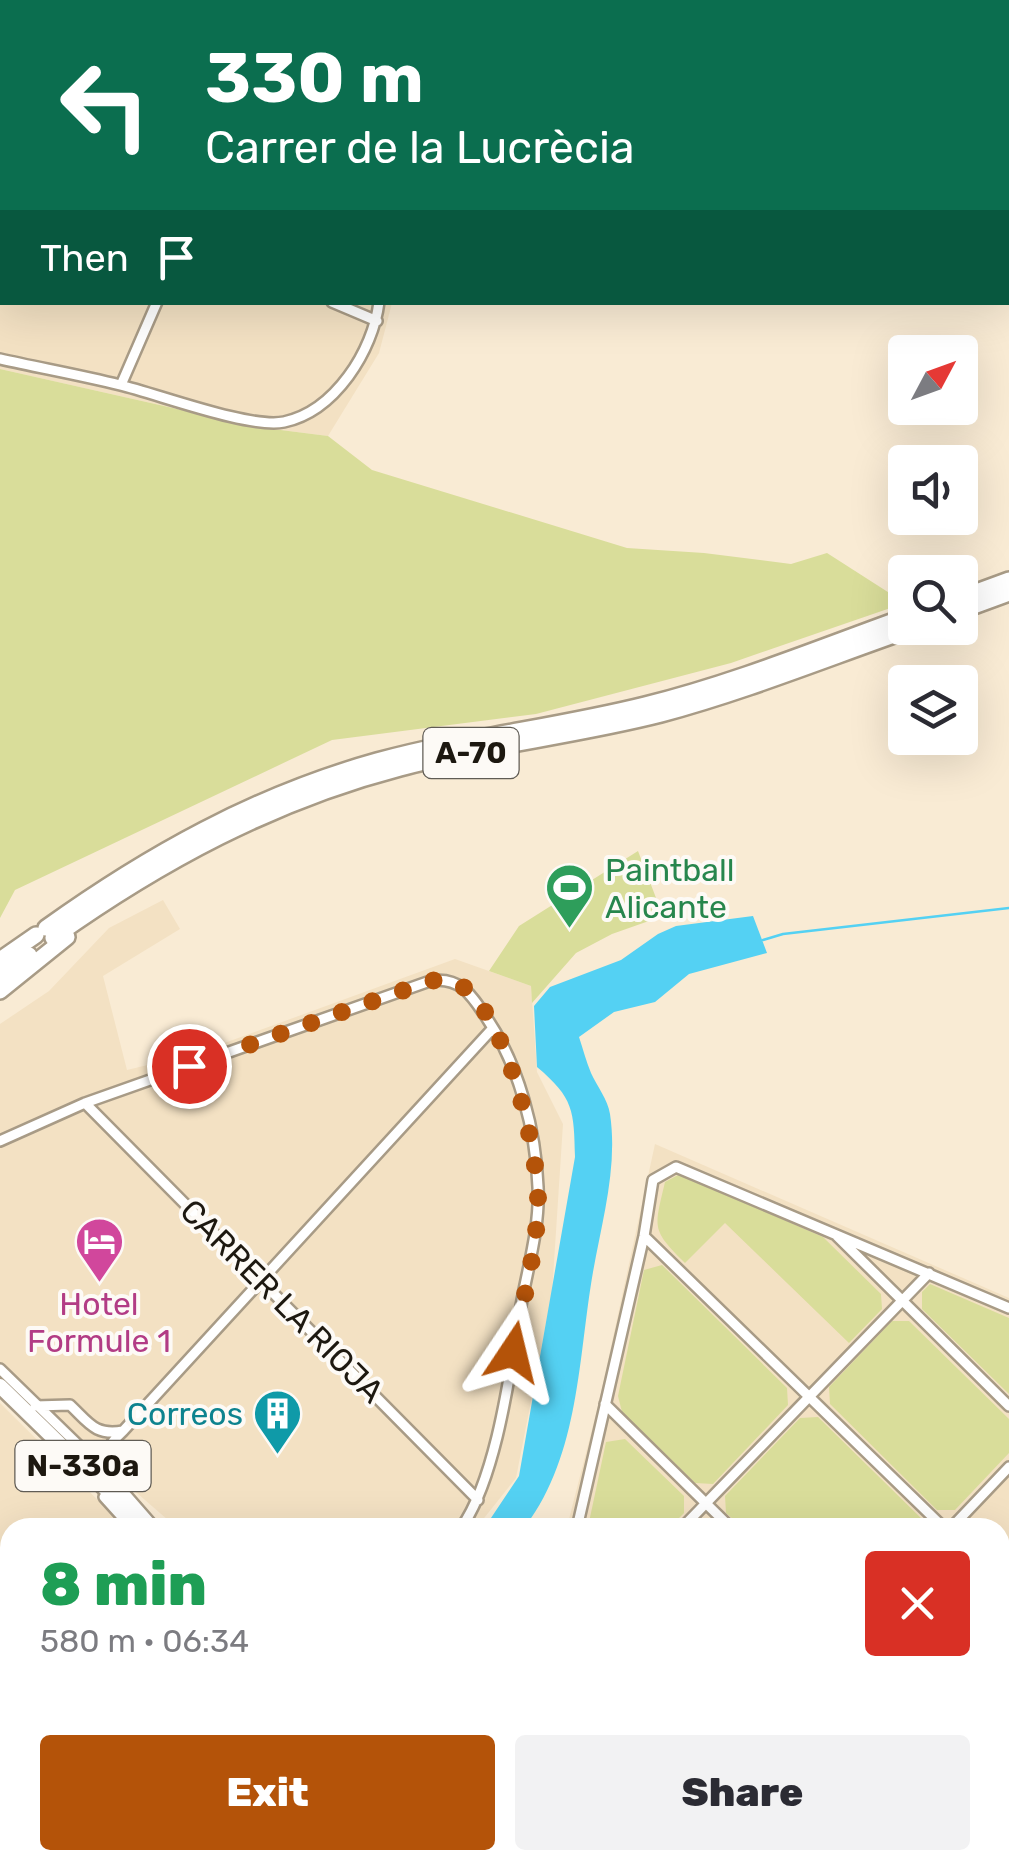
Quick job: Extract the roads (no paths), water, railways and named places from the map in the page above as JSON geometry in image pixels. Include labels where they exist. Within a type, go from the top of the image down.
[{"type":"highway","points":[[978,591],[1009,580]]},
{"type":"highway","points":[[978,604],[1009,593]]},
{"type":"highway","name":"A-70","points":[[0,976],[127,872],[186,838],[304,784],[413,752],[648,704],[760,670],[888,624]]},
{"type":"highway","name":"A-70","points":[[0,960],[225,832],[292,802],[369,776],[664,713],[888,637]]},
{"type":"highway","points":[[0,991],[78,929],[225,832]]},
{"type":"main road","name":"N-330a","points":[[0,1386],[136,1518]]},
{"type":"main road","name":"N-330a","points":[[0,1397],[104,1497],[133,1518]]},
{"type":"street","points":[[121,385],[155,305]]},
{"type":"street","points":[[340,305],[377,320]]},
{"type":"street","points":[[0,359],[121,385],[238,417],[280,423],[299,417],[341,386],[377,320],[379,305]]},
{"type":"street","points":[[0,1141],[86,1103],[430,981],[452,981],[472,995],[494,1028],[528,1120],[538,1206],[507,1385],[478,1500],[468,1518]]},
{"type":"street","points":[[106,1472],[104,1457],[110,1443],[494,1028]]},
{"type":"street","name":"CARRER LA RIOJA","points":[[86,1103],[478,1500]]},
{"type":"street","points":[[580,1518],[653,1180],[676,1167],[1009,1308]]},
{"type":"street","points":[[831,1230],[1009,1406]]},
{"type":"street","points":[[644,1236],[937,1518]]},
{"type":"street","points":[[692,1518],[929,1273]]},
{"type":"street","points":[[0,1369],[106,1472],[138,1518]]},
{"type":"street","points":[[605,1404],[721,1518]]},
{"type":"street","points":[[20,1405],[70,1405],[98,1431],[123,1431]]},
{"type":"street","points":[[957,1518],[1009,1466]]},
{"type":"water","points":[[753,916],[767,953],[689,974],[655,1002],[614,1012],[579,1037],[609,1109],[612,1154],[574,1404],[557,1468],[531,1518],[491,1518],[519,1476],[575,1157],[570,1106],[537,1067],[534,1006],[550,987],[621,960],[676,926]]},
{"type":"waterway","points":[[763,940],[783,934],[1009,908]]},
{"type":"place","name":"Paintball Alicante","points":[[570,930]]},
{"type":"place","name":"Hotel Formule 1","points":[[99,1284]]},
{"type":"place","name":"Correos","points":[[278,1456]]}]
